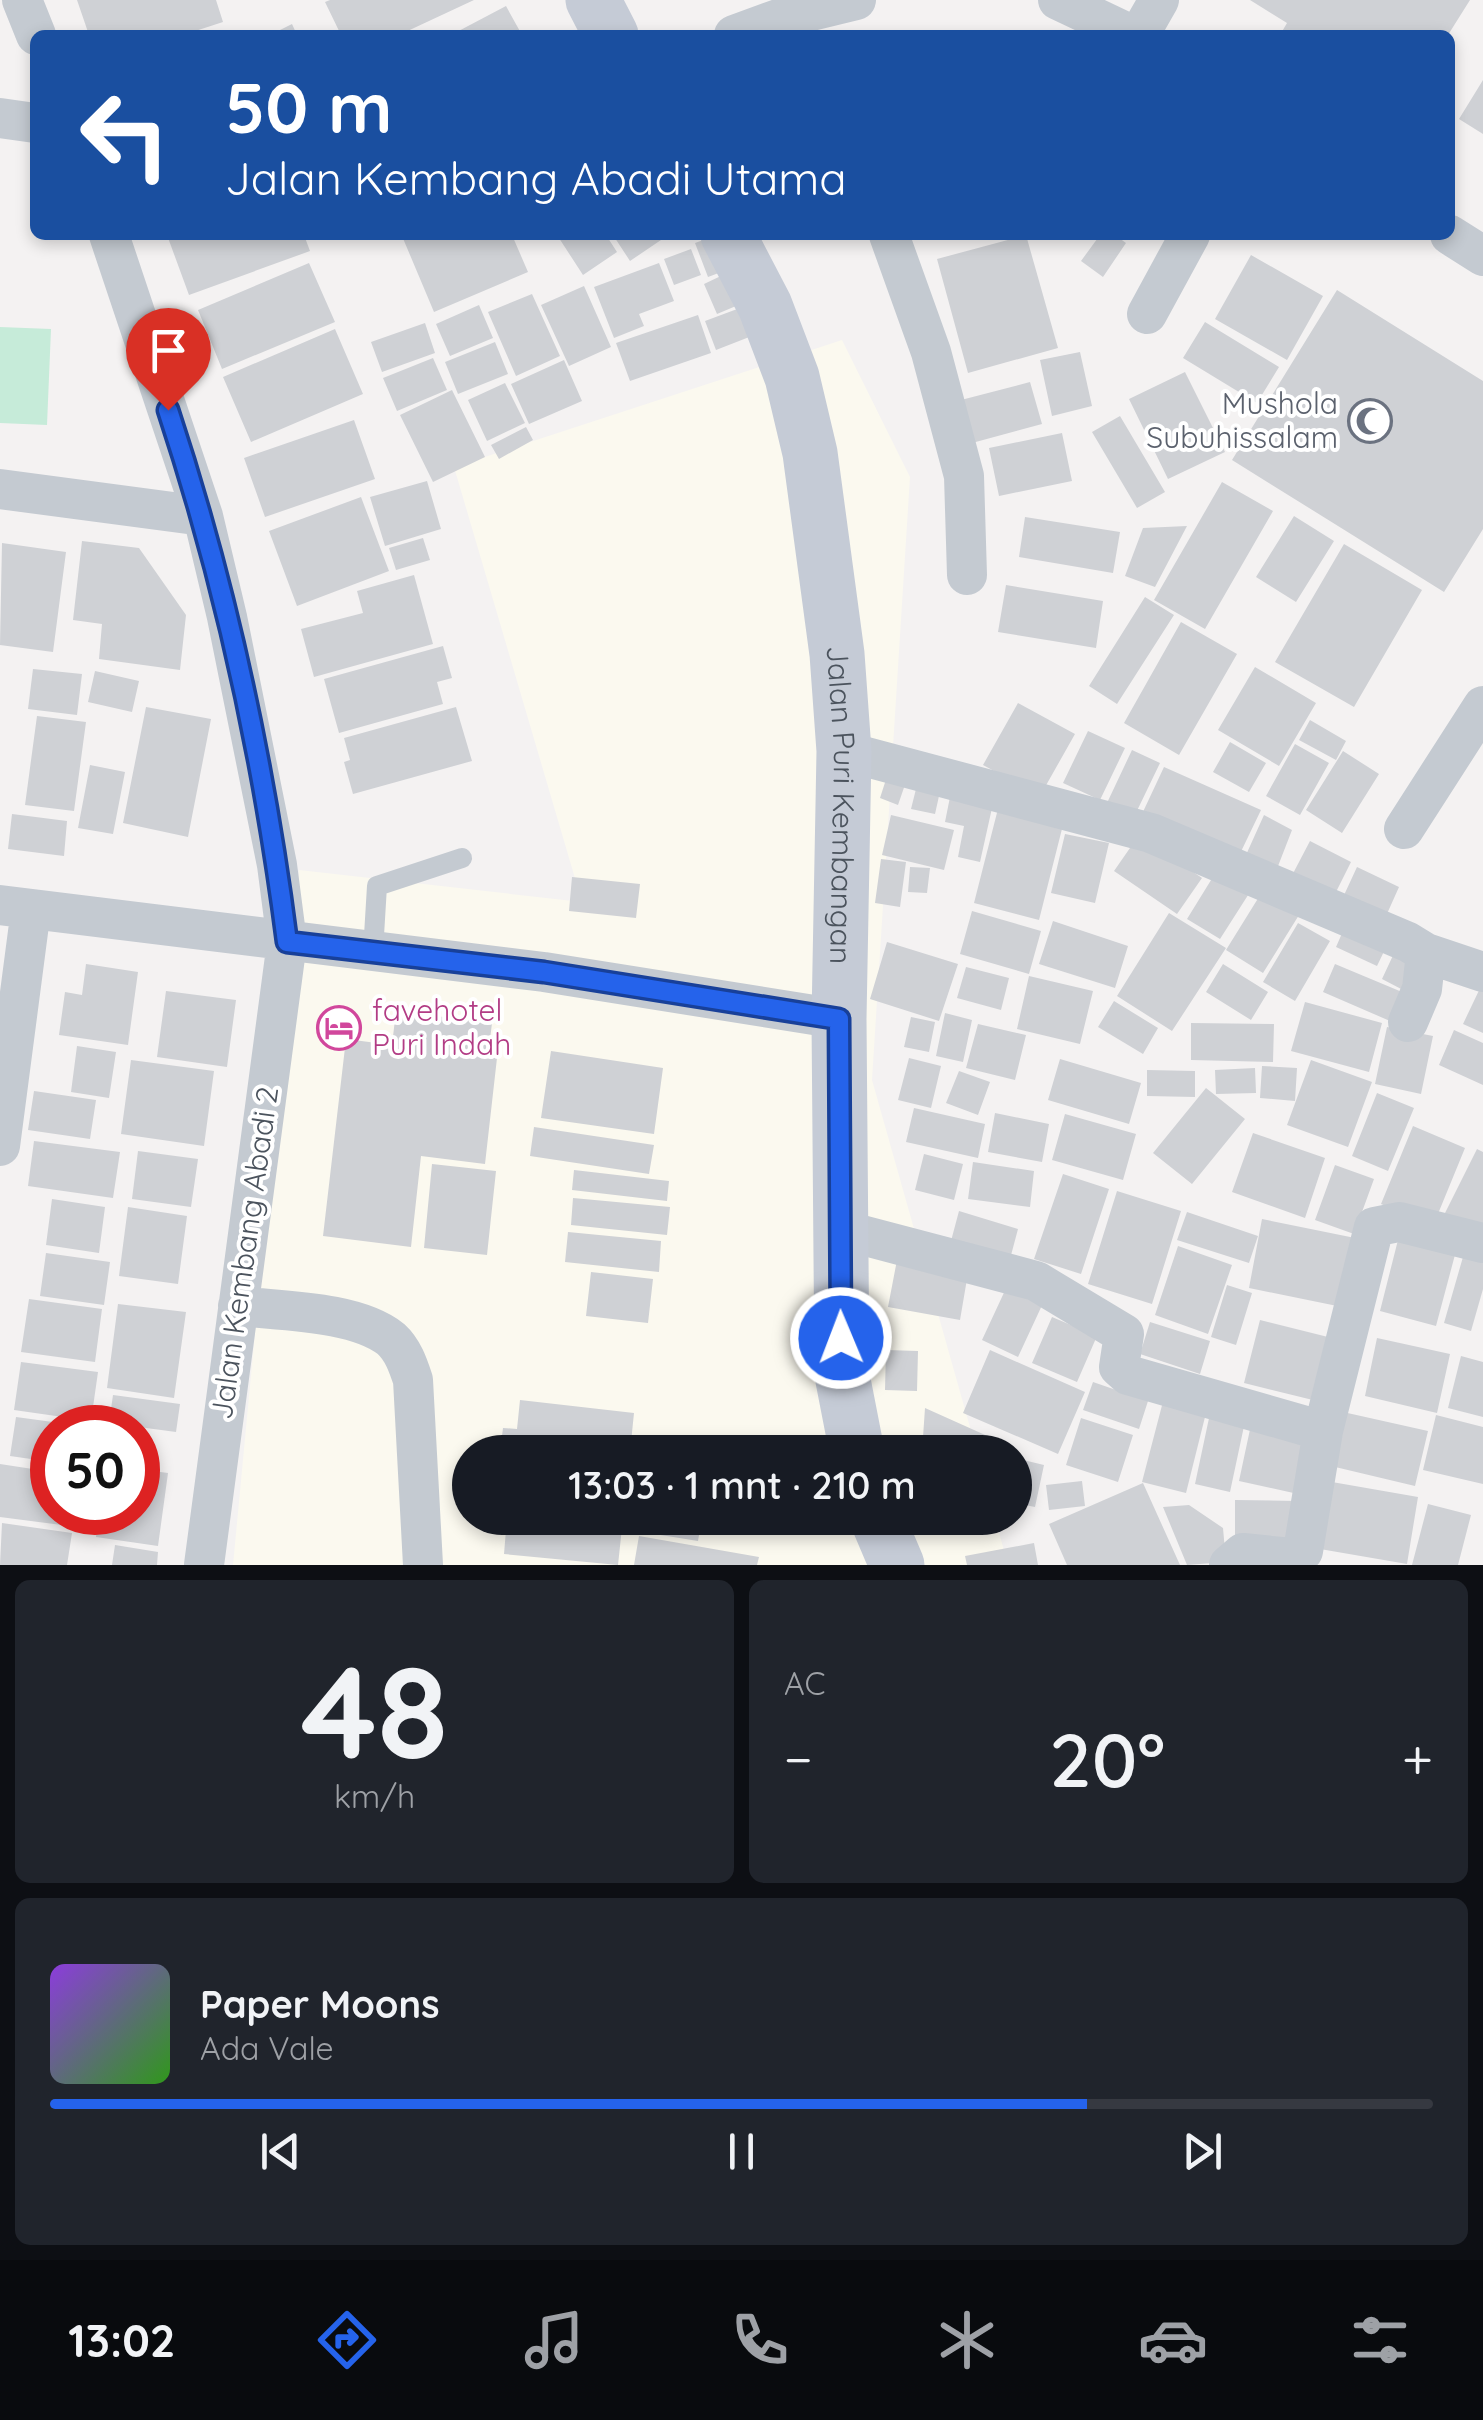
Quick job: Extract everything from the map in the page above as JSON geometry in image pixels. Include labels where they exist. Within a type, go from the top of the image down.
[{"type":"main road","points":[[592,0],[608,30]]},
{"type":"main road","name":"Jalan Puri Kembangan","points":[[731,240],[766,306],[792,377],[810,453],[837,654],[844,751],[839,1019],[842,1375],[854,1435]]},
{"type":"main road","points":[[884,1535],[897,1565]]},
{"type":"street","points":[[22,0],[34,30]]},
{"type":"street","points":[[783,27],[856,0]]},
{"type":"street","points":[[1058,0],[1125,30]]},
{"type":"street","points":[[1139,30],[1159,0]]},
{"type":"street","points":[[0,118],[30,122]]},
{"type":"street","points":[[1455,238],[1483,256]]},
{"type":"street","name":"Jalan Kembang Abadi 2","points":[[111,240],[203,516],[277,864],[287,942],[204,1565]]},
{"type":"street","points":[[891,240],[932,352],[964,476],[967,575]]},
{"type":"street","points":[[1148,314],[1187,240]]},
{"type":"street","points":[[0,489],[203,516]]},
{"type":"street","points":[[1404,829],[1483,706]]},
{"type":"street","points":[[844,751],[1151,833],[1426,953],[1483,972]]},
{"type":"street","points":[[0,1146],[15,907],[544,972],[839,1019]]},
{"type":"street","points":[[1408,1022],[1422,989],[1426,953]]},
{"type":"street","points":[[1229,1565],[1244,1553],[1292,1558],[1303,1551],[1323,1431],[1374,1228],[1399,1222],[1483,1243]]},
{"type":"street","points":[[839,1229],[1036,1281],[1124,1334],[1119,1367],[1128,1375],[1323,1431]]},
{"type":"street","points":[[238,1306],[368,1326],[392,1340],[406,1358],[413,1380],[423,1565]]},
{"type":"lane","points":[[373,952],[377,886],[462,858]]},
{"type":"shaded area","points":[[842,340],[910,477],[872,1080],[972,1435],[452,1435],[452,1535],[1000,1535],[1008,1565],[233,1565],[299,870],[582,902],[454,467]]},
{"type":"green space","points":[[0,327],[51,329],[47,425],[0,423]]},
{"type":"building","points":[[77,0],[216,0],[223,22],[198,30],[87,30]]},
{"type":"building","points":[[474,0],[410,30],[339,30],[325,2]]},
{"type":"building","points":[[1250,0],[1470,0],[1451,30],[1283,30],[1287,23]]},
{"type":"building","points":[[506,6],[519,30],[460,30]]},
{"type":"building","points":[[1483,80],[1483,134],[1459,119]]},
{"type":"building","points":[[169,240],[306,240],[310,251],[189,295]]},
{"type":"building","points":[[404,240],[514,240],[528,272],[434,312]]},
{"type":"building","points":[[560,240],[609,240],[617,252],[583,275]]},
{"type":"building","points":[[616,240],[661,240],[630,261]]},
{"type":"building","points":[[719,240],[732,268],[708,277],[695,243]]},
{"type":"building","points":[[1007,240],[1027,240],[1058,348],[968,373],[937,259]]},
{"type":"building","points":[[1096,240],[1126,243],[1103,277],[1081,261]]},
{"type":"building","points":[[691,249],[701,275],[674,285],[664,259]]},
{"type":"building","points":[[1251,255],[1323,296],[1287,360],[1215,319]]},
{"type":"building","points":[[309,263],[335,322],[222,369],[198,310]]},
{"type":"building","points":[[659,263],[674,301],[639,314],[644,326],[614,338],[594,287]]},
{"type":"building","points":[[723,275],[736,306],[717,314],[704,284]]},
{"type":"building","points":[[584,286],[611,347],[569,366],[541,305]]},
{"type":"building","name":"Mushola Subuhissalam","points":[[1337,290],[1483,381],[1483,529],[1444,592],[1232,460]]},
{"type":"building","points":[[532,294],[560,356],[516,376],[488,312]]},
{"type":"building","points":[[756,302],[767,330],[716,350],[705,321]]},
{"type":"building","points":[[479,305],[493,338],[450,356],[436,324]]},
{"type":"building","points":[[698,315],[711,353],[630,381],[616,343]]},
{"type":"building","points":[[1205,322],[1279,367],[1257,403],[1183,358]]},
{"type":"building","points":[[425,323],[435,353],[382,372],[371,342]]},
{"type":"building","points":[[335,329],[363,394],[251,442],[223,377]]},
{"type":"building","points":[[495,342],[508,374],[458,394],[445,362]]},
{"type":"building","points":[[1080,352],[1092,406],[1052,416],[1040,360]]},
{"type":"building","points":[[433,358],[447,390],[397,411],[383,378]]},
{"type":"building","points":[[564,360],[582,401],[529,424],[511,384]]},
{"type":"building","points":[[1185,372],[1225,452],[1168,479],[1129,399]]},
{"type":"building","points":[[1030,382],[1042,424],[972,443],[961,400]]},
{"type":"building","points":[[505,383],[525,423],[487,441],[468,400]]},
{"type":"building","points":[[452,390],[485,457],[433,482],[400,415]]},
{"type":"building","points":[[1120,416],[1165,492],[1137,508],[1092,432]]},
{"type":"building","points":[[354,420],[375,479],[265,517],[244,458]]},
{"type":"building","points":[[526,427],[533,440],[499,459],[491,445]]},
{"type":"building","points":[[1062,433],[1072,481],[999,496],[989,448]]},
{"type":"building","points":[[427,481],[441,529],[385,546],[370,497]]},
{"type":"building","points":[[1222,482],[1273,511],[1205,629],[1154,600]]},
{"type":"building","points":[[361,497],[389,571],[297,606],[269,531]]},
{"type":"building","points":[[1294,516],[1334,541],[1296,602],[1256,577]]},
{"type":"building","points":[[1025,517],[1120,532],[1113,573],[1019,557]]},
{"type":"building","points":[[1187,526],[1155,587],[1125,576],[1143,528]]},
{"type":"building","points":[[423,538],[430,560],[396,570],[389,548]]},
{"type":"building","points":[[82,541],[139,548],[186,615],[180,670],[99,659],[102,624],[73,620]]},
{"type":"building","points":[[2,543],[66,552],[53,652],[0,645]]},
{"type":"building","points":[[1344,544],[1422,590],[1354,707],[1275,662]]},
{"type":"building","points":[[414,575],[433,644],[314,677],[301,629],[363,613],[357,591]]},
{"type":"building","points":[[1006,585],[1103,601],[1096,648],[998,632]]},
{"type":"building","points":[[1145,597],[1174,615],[1117,704],[1089,686]]},
{"type":"building","points":[[1181,622],[1237,654],[1179,755],[1124,723]]},
{"type":"building","points":[[443,646],[452,678],[437,682],[443,704],[339,733],[324,679]]},
{"type":"building","points":[[1255,667],[1316,703],[1279,766],[1218,730]]},
{"type":"building","points":[[33,669],[82,674],[77,715],[28,709]]},
{"type":"building","points":[[95,671],[139,681],[132,712],[88,702]]},
{"type":"building","points":[[1018,703],[1075,734],[1040,796],[983,765]]},
{"type":"building","points":[[146,707],[211,719],[188,837],[123,823]]},
{"type":"building","points":[[456,707],[472,761],[353,794],[344,762],[350,760],[344,738]]},
{"type":"building","points":[[37,716],[86,722],[74,811],[25,805]]},
{"type":"building","points":[[1310,720],[1346,741],[1336,760],[1299,740]]},
{"type":"building","points":[[1088,731],[1125,748],[1100,800],[1063,783]]},
{"type":"building","points":[[1230,742],[1266,763],[1249,792],[1213,772]]},
{"type":"building","points":[[1295,744],[1329,763],[1300,815],[1266,796]]},
{"type":"building","points":[[1132,750],[1160,763],[1134,817],[1107,803]]},
{"type":"building","points":[[1343,751],[1379,774],[1342,833],[1306,810]]},
{"type":"building","points":[[90,765],[125,772],[113,834],[78,828]]},
{"type":"building","points":[[890,767],[909,773],[898,805],[880,798]]},
{"type":"building","points":[[1164,767],[1261,810],[1235,864],[1142,814]]},
{"type":"building","points":[[920,773],[943,778],[935,814],[911,809]]},
{"type":"building","points":[[953,782],[994,799],[980,862],[958,857],[964,826],[945,822]]},
{"type":"building","points":[[1001,797],[1066,813],[1039,920],[974,903]]},
{"type":"building","points":[[12,814],[67,821],[64,856],[8,849]]},
{"type":"building","points":[[891,815],[954,830],[944,870],[882,855]]},
{"type":"building","points":[[1264,815],[1292,830],[1273,879],[1241,866]]},
{"type":"building","points":[[1065,834],[1109,843],[1095,903],[1051,893]]},
{"type":"building","points":[[1139,835],[1202,878],[1177,914],[1114,871]]},
{"type":"building","points":[[1310,841],[1351,862],[1330,904],[1288,883]]},
{"type":"building","points":[[881,859],[906,862],[900,907],[875,903]]},
{"type":"building","points":[[910,867],[930,868],[927,893],[908,892]]},
{"type":"building","points":[[1357,867],[1399,887],[1382,925],[1339,906]]},
{"type":"building","points":[[1216,872],[1250,892],[1220,939],[1187,919]]},
{"type":"building","points":[[572,877],[640,884],[636,918],[569,911]]},
{"type":"building","points":[[1262,892],[1299,915],[1263,973],[1226,950]]},
{"type":"building","points":[[972,911],[1041,931],[1029,974],[960,954]]},
{"type":"building","points":[[1169,913],[1226,948],[1172,1031],[1117,996]]},
{"type":"building","points":[[1053,921],[1128,946],[1115,988],[1039,964]]},
{"type":"building","points":[[1347,922],[1389,941],[1377,966],[1336,947]]},
{"type":"building","points":[[1298,923],[1330,941],[1295,1001],[1263,982]]},
{"type":"building","points":[[887,942],[958,964],[939,1021],[870,999]]},
{"type":"building","points":[[1396,949],[1420,960],[1405,991],[1382,979]]},
{"type":"building","points":[[86,964],[138,972],[128,1045],[59,1035],[65,992],[82,995]]},
{"type":"building","points":[[1223,964],[1268,992],[1251,1020],[1206,992]]},
{"type":"building","points":[[1335,964],[1402,992],[1390,1021],[1323,992]]},
{"type":"building","points":[[966,967],[1009,978],[1001,1010],[957,998]]},
{"type":"building","points":[[1029,976],[1093,991],[1080,1044],[1017,1029]]},
{"type":"building","points":[[1483,982],[1483,1033],[1463,1024]]},
{"type":"building","points":[[166,991],[236,1000],[227,1067],[157,1057]]},
{"type":"building","points":[[1114,1001],[1158,1028],[1143,1054],[1098,1027]]},
{"type":"building","points":[[1305,1002],[1382,1023],[1369,1072],[1291,1051]]},
{"type":"building","points":[[396,1011],[492,1023],[488,1056],[497,1058],[485,1164],[421,1156],[411,1247],[323,1236],[346,1039],[392,1045]]},
{"type":"building","points":[[945,1013],[972,1020],[963,1062],[936,1056]]},
{"type":"building","points":[[911,1017],[935,1022],[929,1052],[904,1047]]},
{"type":"building","points":[[1191,1023],[1274,1024],[1273,1062],[1191,1060]]},
{"type":"building","points":[[978,1024],[1026,1035],[1015,1080],[966,1068]]},
{"type":"building","points":[[1387,1027],[1433,1036],[1421,1094],[1375,1084]]},
{"type":"building","points":[[1454,1030],[1483,1043],[1483,1085],[1439,1065]]},
{"type":"building","points":[[77,1046],[116,1052],[109,1098],[71,1092]]},
{"type":"building","points":[[551,1051],[663,1068],[654,1134],[541,1118]]},
{"type":"building","points":[[909,1058],[941,1066],[931,1108],[898,1100]]},
{"type":"building","points":[[1060,1059],[1141,1083],[1129,1124],[1048,1100]]},
{"type":"building","points":[[131,1060],[214,1071],[204,1146],[121,1134]]},
{"type":"building","points":[[1311,1060],[1372,1082],[1348,1147],[1287,1125]]},
{"type":"building","points":[[1262,1066],[1297,1068],[1295,1101],[1260,1098]]},
{"type":"building","points":[[1255,1068],[1256,1093],[1216,1094],[1215,1070]]},
{"type":"building","points":[[1147,1070],[1195,1071],[1195,1097],[1147,1096]]},
{"type":"building","points":[[959,1071],[990,1082],[978,1115],[946,1103]]},
{"type":"building","points":[[1206,1088],[1245,1119],[1192,1184],[1153,1153]]},
{"type":"building","points":[[34,1091],[96,1100],[90,1139],[28,1130]]},
{"type":"building","points":[[1377,1093],[1414,1108],[1388,1171],[1352,1156]]},
{"type":"building","points":[[914,1108],[985,1124],[978,1158],[906,1142]]},
{"type":"building","points":[[995,1113],[1049,1124],[1042,1162],[988,1152]]},
{"type":"building","points":[[1065,1114],[1136,1134],[1123,1180],[1052,1160]]},
{"type":"building","points":[[1413,1126],[1465,1148],[1433,1226],[1381,1204]]},
{"type":"building","points":[[534,1127],[654,1145],[649,1174],[530,1156]]},
{"type":"building","points":[[1253,1133],[1325,1158],[1305,1218],[1232,1192]]},
{"type":"building","points":[[34,1141],[120,1152],[113,1198],[28,1186]]},
{"type":"building","points":[[1477,1149],[1483,1152],[1483,1235],[1444,1215]]},
{"type":"building","points":[[138,1151],[198,1159],[191,1207],[132,1199]]},
{"type":"building","points":[[924,1154],[963,1164],[954,1200],[915,1190]]},
{"type":"building","points":[[973,1162],[1034,1171],[1030,1207],[968,1199]]},
{"type":"building","points":[[432,1164],[496,1171],[487,1255],[424,1248]]},
{"type":"building","points":[[1335,1165],[1374,1179],[1354,1234],[1315,1220]]},
{"type":"building","points":[[574,1170],[669,1181],[667,1201],[572,1190]]},
{"type":"building","points":[[1063,1174],[1109,1189],[1081,1274],[1034,1259]]},
{"type":"building","points":[[1117,1191],[1181,1211],[1152,1304],[1088,1284]]},
{"type":"building","points":[[573,1198],[670,1207],[667,1235],[571,1225]]},
{"type":"building","points":[[52,1199],[105,1207],[99,1253],[46,1245]]},
{"type":"building","points":[[128,1207],[187,1216],[178,1284],[119,1276]]},
{"type":"building","points":[[959,1211],[1018,1229],[1010,1259],[951,1241]]},
{"type":"building","points":[[1187,1212],[1258,1236],[1249,1263],[1177,1240]]},
{"type":"building","points":[[1262,1219],[1360,1239],[1347,1308],[1249,1288]]},
{"type":"building","points":[[568,1232],[661,1241],[659,1272],[565,1262]]},
{"type":"building","points":[[1399,1236],[1456,1251],[1436,1326],[1380,1311]]},
{"type":"building","points":[[1178,1246],[1232,1265],[1208,1334],[1155,1315]]},
{"type":"building","points":[[1465,1250],[1483,1255],[1483,1289],[1471,1331],[1444,1323]]},
{"type":"building","points":[[46,1253],[110,1262],[104,1305],[40,1296]]},
{"type":"building","points":[[897,1260],[968,1273],[960,1320],[888,1307]]},
{"type":"building","points":[[591,1272],[653,1279],[648,1323],[586,1316]]},
{"type":"building","points":[[1008,1284],[1044,1301],[1018,1357],[982,1340]]},
{"type":"building","points":[[1227,1285],[1252,1293],[1236,1345],[1211,1337]]},
{"type":"building","points":[[29,1299],[102,1309],[95,1362],[21,1352]]},
{"type":"building","points":[[118,1304],[186,1312],[174,1398],[107,1388]]},
{"type":"building","points":[[1052,1317],[1097,1336],[1077,1382],[1032,1363]]},
{"type":"building","points":[[1260,1320],[1336,1339],[1321,1402],[1244,1383]]},
{"type":"building","points":[[1150,1322],[1210,1341],[1200,1374],[1140,1354]]},
{"type":"building","points":[[1377,1338],[1450,1354],[1437,1413],[1365,1396]]},
{"type":"building","points":[[886,1350],[918,1351],[917,1391],[885,1390]]},
{"type":"building","points":[[990,1350],[1085,1392],[1058,1454],[1032,1443],[1032,1435],[1014,1435],[963,1413]]},
{"type":"building","points":[[1461,1356],[1483,1362],[1483,1417],[1448,1408]]},
{"type":"building","points":[[21,1362],[98,1372],[93,1405],[30,1405],[30,1412],[14,1410]]},
{"type":"building","points":[[1093,1382],[1148,1401],[1139,1429],[1083,1410]]},
{"type":"building","points":[[1166,1390],[1209,1401],[1186,1493],[1142,1482]]},
{"type":"building","points":[[113,1395],[180,1404],[176,1432],[160,1430],[160,1405],[112,1405]]},
{"type":"building","points":[[520,1400],[634,1413],[632,1435],[502,1435],[503,1428],[517,1429]]},
{"type":"building","points":[[1212,1404],[1247,1412],[1230,1492],[1195,1484]]},
{"type":"building","points":[[925,1408],[985,1435],[923,1435]]},
{"type":"building","points":[[1343,1412],[1428,1431],[1415,1486],[1331,1466]]},
{"type":"building","points":[[1436,1415],[1483,1427],[1483,1484],[1423,1470]]},
{"type":"building","points":[[16,1417],[30,1419],[30,1459],[10,1456]]},
{"type":"building","points":[[1081,1418],[1133,1435],[1118,1482],[1066,1465]]},
{"type":"building","points":[[1252,1420],[1320,1435],[1307,1496],[1239,1481]]},
{"type":"building","points":[[1032,1462],[1044,1465],[1035,1507],[1032,1506]]},
{"type":"building","points":[[0,1464],[30,1469],[30,1521],[0,1517]]},
{"type":"building","points":[[160,1472],[168,1473],[160,1531]]},
{"type":"building","points":[[1082,1481],[1085,1506],[1049,1510],[1046,1485]]},
{"type":"building","points":[[1332,1482],[1418,1497],[1407,1564],[1320,1549]]},
{"type":"building","points":[[1143,1483],[1180,1565],[1067,1565],[1049,1524]]},
{"type":"building","points":[[1235,1500],[1297,1501],[1297,1545],[1235,1544]]},
{"type":"building","points":[[1428,1504],[1471,1515],[1458,1565],[1412,1565]]},
{"type":"building","points":[[1189,1505],[1223,1528],[1226,1562],[1187,1565],[1163,1507]]},
{"type":"building","points":[[2,1523],[30,1527],[30,1535],[72,1535],[67,1565],[0,1565]]},
{"type":"building","points":[[96,1535],[160,1535],[158,1546]]},
{"type":"building","points":[[506,1535],[621,1535],[618,1565],[504,1554]]},
{"type":"building","points":[[661,1535],[699,1535],[698,1541]]},
{"type":"building","points":[[639,1536],[759,1557],[757,1565],[634,1565]]},
{"type":"building","points":[[1034,1543],[1038,1565],[967,1565],[965,1556]]},
{"type":"building","points":[[115,1545],[158,1552],[157,1565],[112,1565]]},
{"type":"place","name":"Mushola Subuhissalam","points":[[1370,421]]},
{"type":"place","name":"favehotel Puri Indah","points":[[339,1028]]},
{"type":"route","points":[[168,410],[203,516],[227,617],[277,864],[287,942],[544,972],[839,1019],[841,1338]]}]
